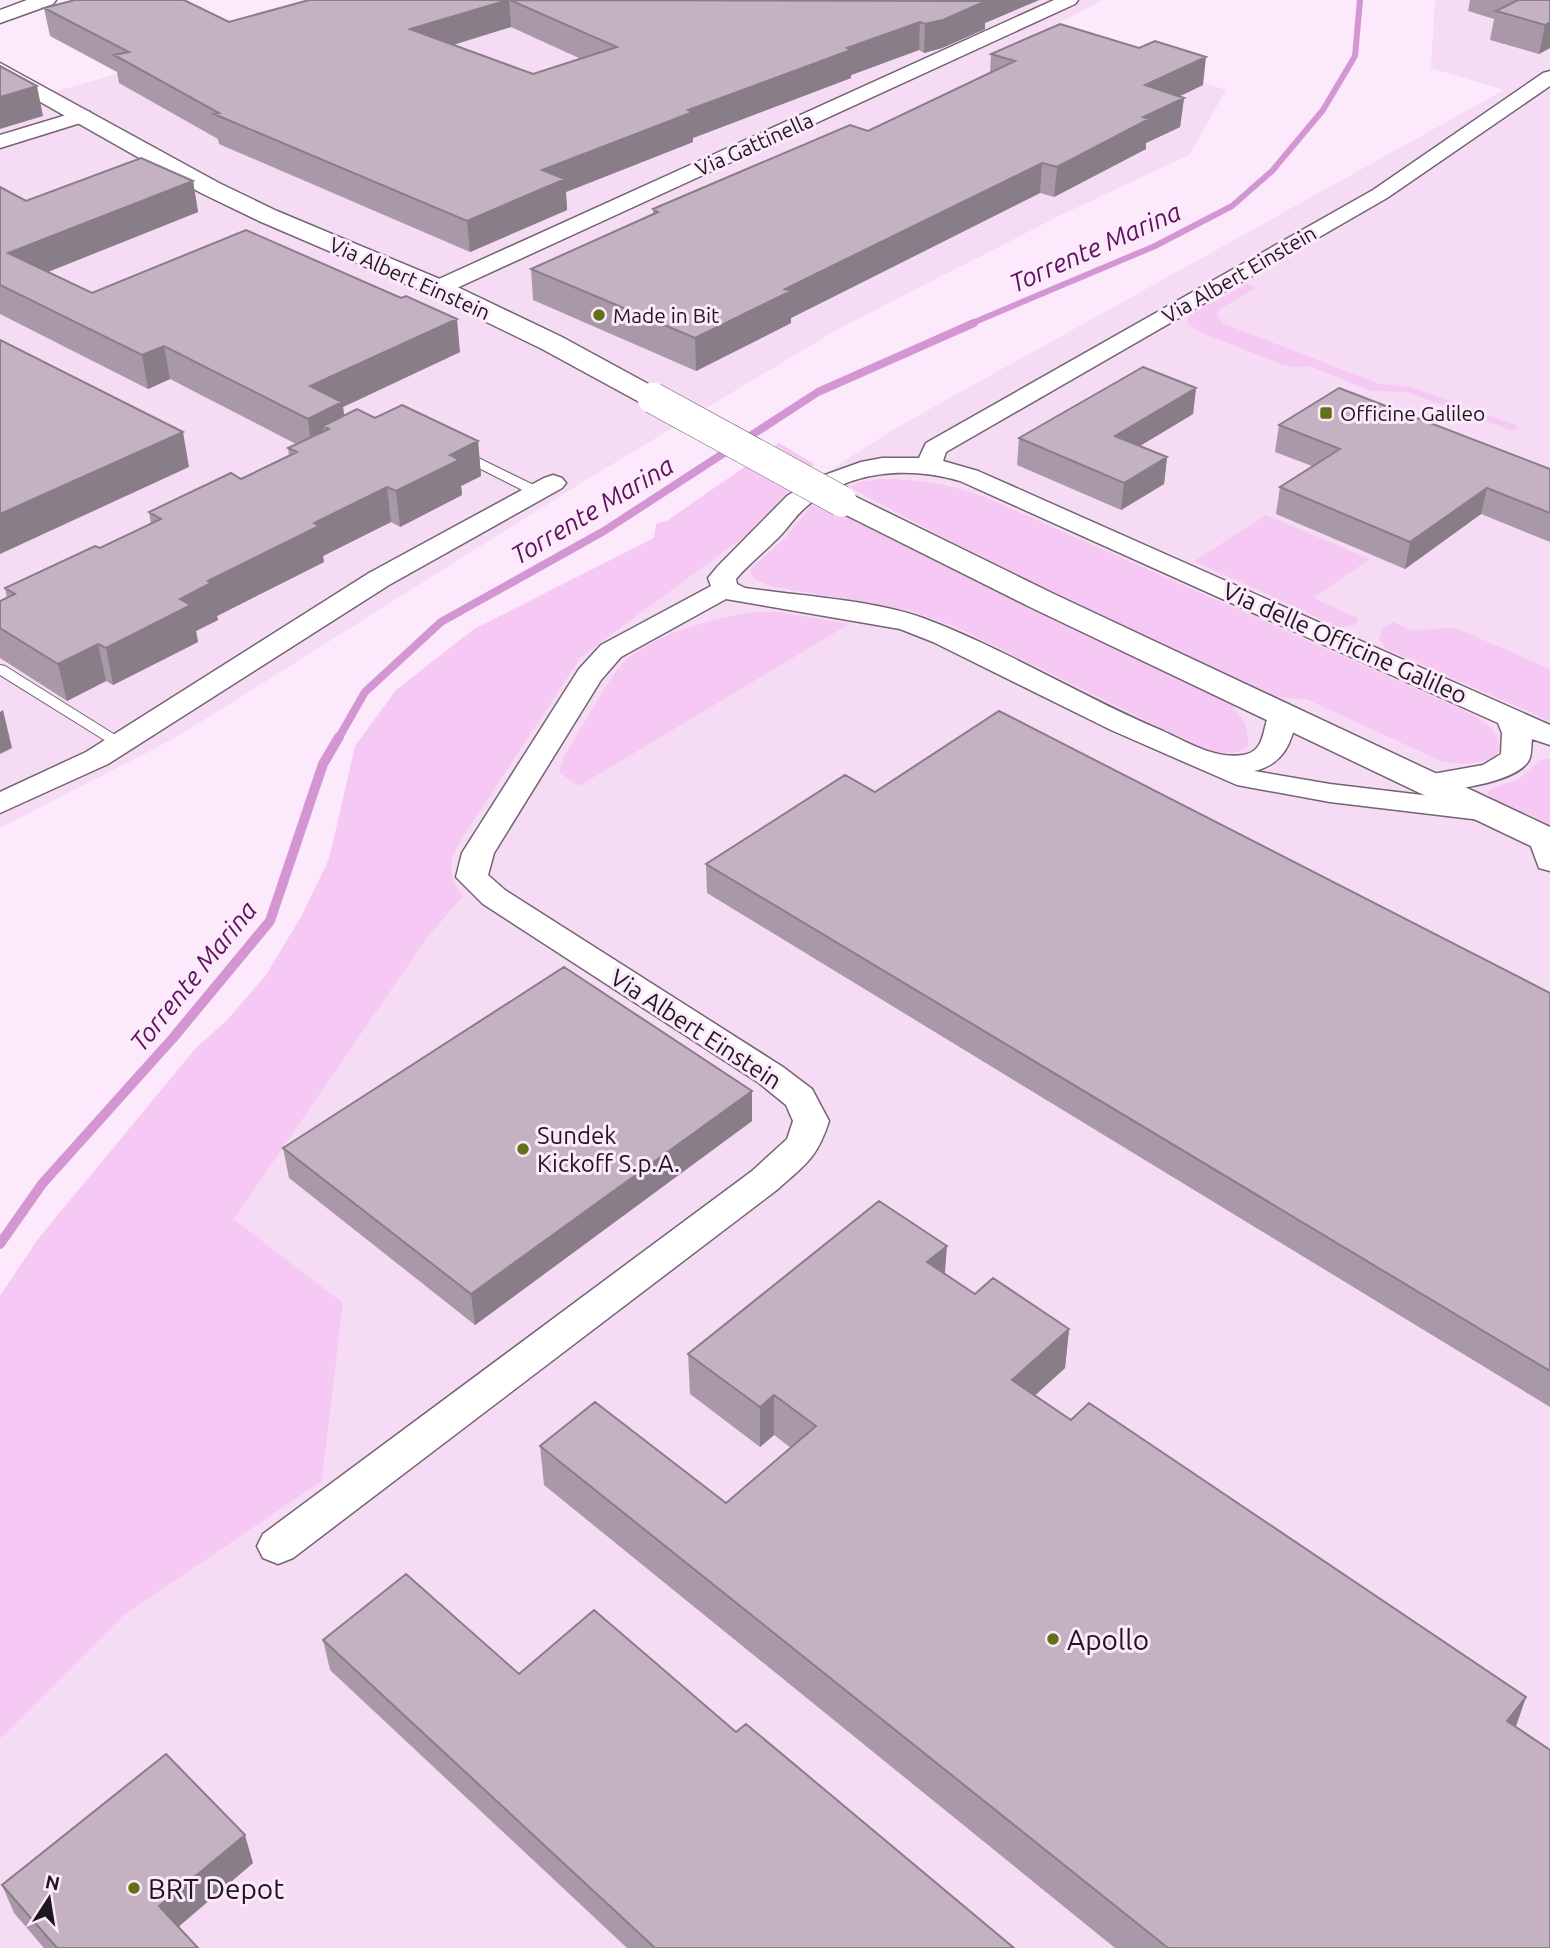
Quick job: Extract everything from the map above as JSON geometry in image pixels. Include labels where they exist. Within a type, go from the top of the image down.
[{"type":"street","name":"Via Gattinella","points":[[438,288],[1069,0]]},
{"type":"street","points":[[0,7],[40,1]]},
{"type":"street","points":[[0,16],[40,1]]},
{"type":"street","name":"Via Albert Einstein","points":[[0,70],[144,152],[244,204],[438,288],[552,343],[841,501],[1282,715],[1489,812],[1548,847]]},
{"type":"street","name":"Via Albert Einstein","points":[[929,464],[935,448],[1380,194],[1550,77]]},
{"type":"street","points":[[0,142],[83,116]]},
{"type":"street","points":[[724,589],[722,578],[735,562],[768,533],[802,497],[844,476],[868,468],[894,464],[929,464]]},
{"type":"street","name":"Via delle Officine Galileo","points":[[929,464],[969,476],[1550,736]]},
{"type":"street","points":[[0,804],[97,758],[379,579],[545,488]]},
{"type":"street","name":"Via Albert Einstein","points":[[278,1546],[765,1180],[803,1145],[811,1121],[800,1098],[494,897],[472,877],[478,853],[589,675],[620,645],[724,589],[756,599],[887,617],[943,636],[1208,764],[1263,782],[1489,812]]},
{"type":"street","name":"Via Albert Einstein","points":[[1208,764],[1236,765],[1265,758],[1275,749],[1282,715]]},
{"type":"street","points":[[1427,783],[1491,773],[1516,758],[1517,733],[1509,717]]},
{"type":"lane","points":[[447,446],[545,488]]},
{"type":"lane","points":[[0,669],[120,743]]},
{"type":"shaded area","points":[[316,0],[1103,0],[1049,28],[1226,90],[1189,155],[1061,215],[838,329],[581,483],[175,738],[0,828],[0,82],[34,98],[335,10]]},
{"type":"shaded area","points":[[1435,0],[1550,0],[1550,1948],[0,1948],[0,1739],[124,1615],[322,1481],[343,1303],[234,1219],[560,667],[731,534],[894,429],[1504,90],[1431,68]]},
{"type":"shaded area","points":[[1247,284],[1256,288],[1220,309],[1217,315],[1222,323],[1380,384],[1411,387],[1515,425],[1519,429],[1510,430],[1407,392],[1372,391],[1309,366],[1293,367],[1281,364],[1204,334],[1187,323],[1189,315]]},
{"type":"shaded area","points":[[779,443],[814,464],[749,533],[581,657],[457,846],[451,872],[463,896],[426,939],[234,1219],[343,1303],[322,1481],[124,1615],[0,1739],[0,1296],[38,1239],[195,1049],[228,1019],[266,975],[302,915],[329,859],[355,746],[396,690],[474,629],[654,538],[656,524],[668,520]]},
{"type":"shaded area","points":[[881,479],[938,484],[992,500],[1463,710],[1483,721],[1494,732],[1499,745],[1498,753],[1471,763],[1441,761],[1308,700],[1271,696],[997,567],[850,487],[860,482]]},
{"type":"shaded area","points":[[820,501],[944,565],[1232,705],[1245,723],[1249,744],[1233,753],[1200,747],[956,627],[908,610],[769,586],[755,579],[750,571],[754,566],[785,538],[811,506]]},
{"type":"shaded area","points":[[1266,515],[1370,559],[1313,598],[1358,618],[1355,625],[1341,628],[1194,561]]},
{"type":"shaded area","points":[[755,612],[779,612],[849,624],[579,786],[559,773],[563,759],[594,706],[628,658],[655,641],[688,628]]},
{"type":"shaded area","points":[[1393,622],[1411,630],[1456,628],[1550,669],[1550,721],[1386,649],[1379,640],[1382,629]]},
{"type":"shaded area","points":[[1541,759],[1550,759],[1550,826],[1491,799],[1487,793],[1519,779]]},
{"type":"building","points":[[75,0],[184,0],[229,22],[309,0],[508,0],[410,29],[533,74],[617,47],[510,0],[986,1],[943,20],[925,24],[920,22],[847,48],[851,50],[688,110],[693,112],[542,170],[565,179],[467,221],[214,114],[219,113],[114,55],[129,52],[44,8]]},
{"type":"building","points":[[1518,0],[1550,0],[1550,22],[1545,25],[1496,11]]},
{"type":"building","points":[[1060,24],[1139,48],[1155,41],[1206,57],[1145,85],[1184,98],[1143,117],[1149,119],[1057,167],[1042,163],[785,289],[791,291],[695,338],[531,269],[658,212],[653,209],[850,125],[868,131],[1015,61],[991,54]]},
{"type":"building","points":[[0,66],[37,86],[0,97]]},
{"type":"building","points":[[141,158],[193,181],[8,253],[92,293],[246,230],[401,298],[406,296],[457,319],[310,386],[342,402],[308,419],[164,346],[142,355],[0,285],[0,187],[26,201]]},
{"type":"building","points":[[0,340],[183,432],[0,514]]},
{"type":"building","points":[[1143,367],[1196,388],[1115,436],[1167,457],[1124,483],[1019,438]]},
{"type":"building","points":[[1339,388],[1550,469],[1550,513],[1487,488],[1410,542],[1280,487],[1340,449],[1279,425]]},
{"type":"building","points":[[402,405],[478,441],[450,455],[459,460],[396,491],[387,487],[314,523],[319,526],[208,581],[211,583],[180,599],[191,605],[106,648],[98,644],[58,664],[0,628],[0,601],[15,594],[5,588],[161,519],[149,512],[231,473],[241,479],[297,452],[288,448],[329,429],[323,426],[357,409],[375,418]]},
{"type":"building","points":[[999,711],[1550,993],[1550,1371],[706,864],[845,775],[875,792]]},
{"type":"building","name":"Sundek Kickoff S.p.A.","points":[[564,967],[752,1091],[471,1294],[283,1148]]},
{"type":"building","name":"Apollo","points":[[879,1201],[947,1246],[927,1262],[975,1294],[993,1278],[1069,1329],[1012,1380],[1071,1420],[1089,1403],[1526,1697],[1507,1721],[1550,1750],[1550,1948],[1168,1948],[540,1446],[595,1402],[726,1503],[816,1426],[774,1395],[760,1407],[688,1354]]},
{"type":"building","points":[[406,1574],[519,1674],[594,1610],[736,1732],[746,1724],[1014,1948],[655,1948],[323,1640]]},
{"type":"building","name":"BRT Depot","points":[[166,1754],[245,1835],[159,1906],[198,1948],[57,1948],[2,1885]]},
{"type":"waterway","name":"Torrente Marina","points":[[970,324],[1155,246],[1232,206],[1272,171],[1323,110],[1355,56],[1360,0]]},
{"type":"waterway","name":"Torrente Marina","points":[[338,739],[365,692],[441,622],[604,531],[818,392],[974,323]]},
{"type":"waterway","name":"Torrente Marina","points":[[0,1244],[42,1184],[173,1038],[270,921],[323,764],[339,737]]},
{"type":"place","name":"Made in Bit","points":[[599,315]]},
{"type":"place","name":"Officine Galileo","points":[[1326,413]]},
{"type":"place","name":"Sundek Kickoff S.p.A.","points":[[523,1149]]},
{"type":"place","name":"Apollo","points":[[1053,1639]]},
{"type":"place","name":"BRT Depot","points":[[134,1888]]}]
